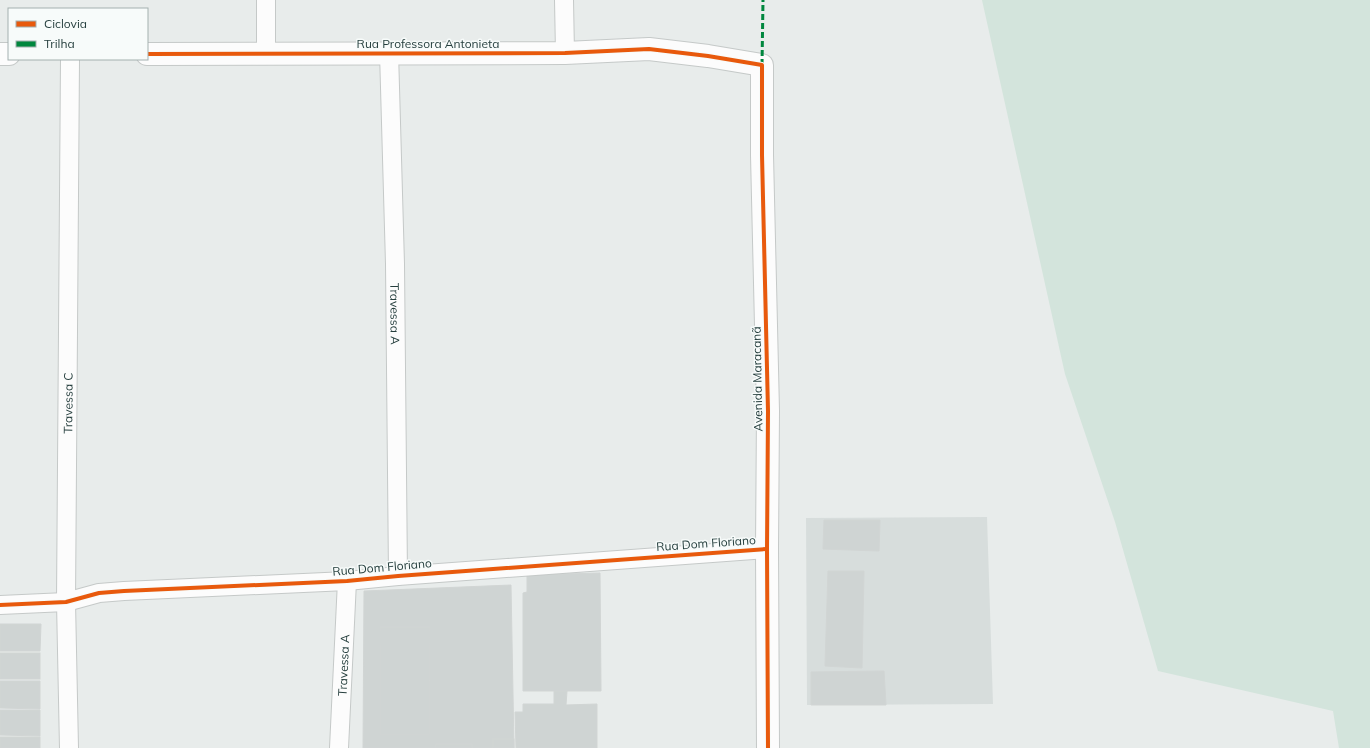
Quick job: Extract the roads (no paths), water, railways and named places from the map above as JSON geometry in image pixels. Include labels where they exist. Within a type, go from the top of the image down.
[{"type":"street","points":[[266,0],[266,54]]},
{"type":"street","points":[[564,0],[565,53]]},
{"type":"street","name":"Rua Professora Antonieta","points":[[148,54],[390,52],[565,53],[649,49],[708,56]]},
{"type":"street","name":"Travessa A","points":[[390,52],[395,264],[398,576]]},
{"type":"street","name":"Avenida Maracanã","points":[[708,56],[762,65],[762,155],[768,411],[768,748]]},
{"type":"street","name":"Travessa C","points":[[69,748],[66,602],[70,60]]},
{"type":"street","name":"Rua Dom Floriano","points":[[0,605],[66,602],[99,593],[124,591],[347,581],[767,549]]},
{"type":"street","name":"Travessa A","points":[[339,748],[347,581]]}]
